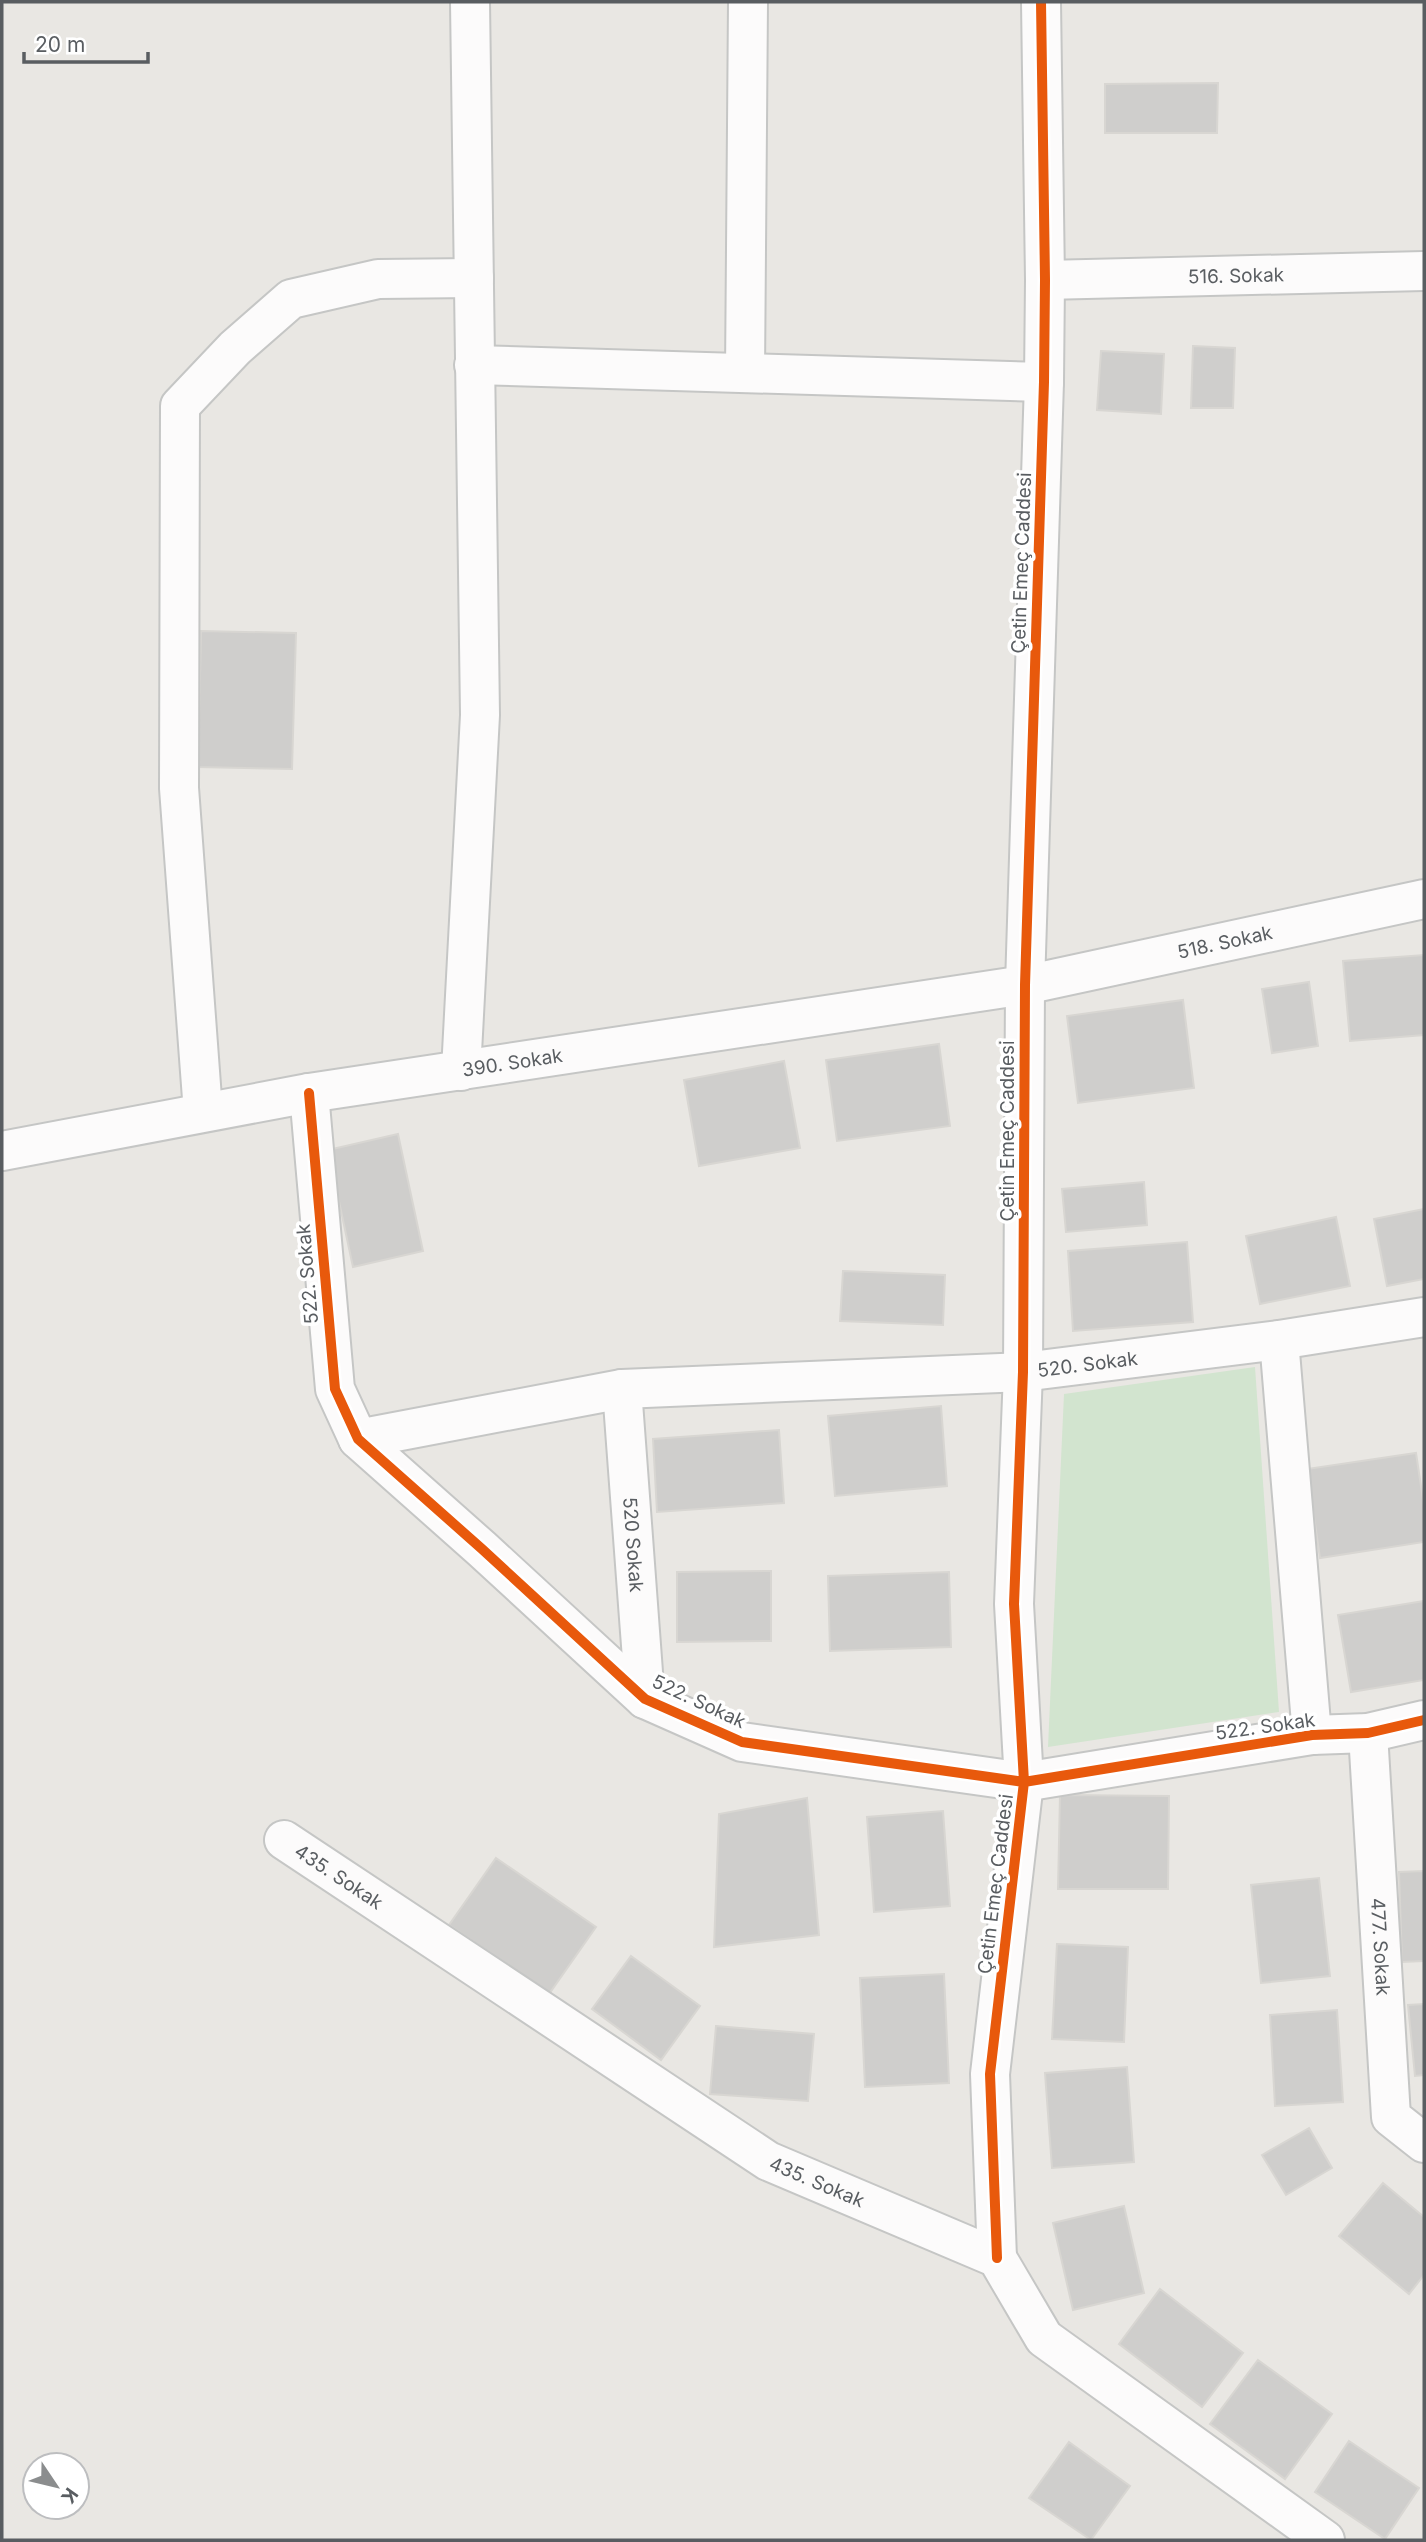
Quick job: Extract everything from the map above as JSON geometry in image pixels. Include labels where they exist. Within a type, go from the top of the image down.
[{"type":"street","points":[[461,1070],[480,715],[470,2]]},
{"type":"street","points":[[745,373],[748,2]]},
{"type":"street","name":"Çetin Emeç Caddesi","points":[[997,2258],[990,2074],[1024,1782],[1014,1604],[1023,1372],[1025,985],[1044,382],[1041,2]]},
{"type":"street","name":"516. Sokak","points":[[1045,279],[1424,271]]},
{"type":"street","points":[[203,1112],[179,788],[180,407],[235,348],[291,299],[378,279],[474,278]]},
{"type":"street","points":[[474,365],[1044,382]]},
{"type":"street","name":"518. Sokak","points":[[1025,985],[1424,900]]},
{"type":"street","name":"390. Sokak","points":[[2,1151],[309,1093],[1025,985]]},
{"type":"street","name":"522. Sokak","points":[[309,1093],[335,1389],[358,1439],[645,1699],[742,1742],[1024,1782],[1312,1735],[1368,1732],[1424,1720]]},
{"type":"street","name":"520. Sokak","points":[[358,1439],[622,1389],[1023,1372],[1279,1340],[1424,1317]]},
{"type":"street","points":[[1279,1340],[1312,1735]]},
{"type":"street","name":"520 Sokak","points":[[622,1389],[645,1699]]},
{"type":"street","name":"477. Sokak","points":[[1368,1732],[1391,2117],[1424,2143]]},
{"type":"street","name":"435. Sokak","points":[[284,1840],[768,2161],[997,2258]]},
{"type":"street","points":[[997,2258],[1044,2338],[1325,2540]]},
{"type":"green space","points":[[1255,1367],[1279,1712],[1048,1747],[1064,1394]]},
{"type":"building","points":[[1218,83],[1217,133],[1105,133],[1105,84]]},
{"type":"building","points":[[1193,346],[1235,348],[1233,408],[1191,408]]},
{"type":"building","points":[[1101,351],[1164,354],[1161,414],[1097,410]]},
{"type":"building","points":[[201,631],[296,633],[292,769],[198,767]]},
{"type":"building","points":[[1424,955],[1424,1035],[1350,1041],[1343,961]]},
{"type":"building","points":[[1309,982],[1318,1046],[1272,1053],[1262,989]]},
{"type":"building","points":[[1183,1000],[1194,1088],[1078,1103],[1067,1016]]},
{"type":"building","points":[[939,1044],[950,1126],[837,1141],[826,1060]]},
{"type":"building","points":[[784,1061],[800,1148],[699,1166],[684,1080]]},
{"type":"building","points":[[398,1134],[423,1251],[353,1267],[328,1150]]},
{"type":"building","points":[[1144,1182],[1147,1225],[1066,1232],[1062,1189]]},
{"type":"building","points":[[1424,1209],[1424,1279],[1387,1286],[1374,1219]]},
{"type":"building","points":[[1336,1217],[1350,1286],[1260,1304],[1246,1236]]},
{"type":"building","points":[[1187,1242],[1193,1322],[1073,1331],[1068,1251]]},
{"type":"building","points":[[843,1271],[945,1275],[943,1325],[840,1321]]},
{"type":"building","points":[[941,1406],[947,1486],[835,1496],[828,1416]]},
{"type":"building","points":[[779,1430],[784,1503],[657,1512],[653,1439]]},
{"type":"building","points":[[1416,1453],[1424,1506],[1424,1542],[1320,1558],[1307,1469]]},
{"type":"building","points":[[771,1571],[771,1641],[677,1642],[677,1572]]},
{"type":"building","points":[[949,1572],[951,1647],[830,1651],[828,1576]]},
{"type":"building","points":[[1424,1601],[1424,1680],[1351,1692],[1338,1615]]},
{"type":"building","points":[[1060,1795],[1169,1796],[1168,1889],[1058,1889]]},
{"type":"building","points":[[807,1798],[819,1935],[714,1947],[719,1814]]},
{"type":"building","points":[[943,1811],[950,1906],[874,1912],[867,1817]]},
{"type":"building","points":[[496,1858],[596,1927],[549,1994],[449,1925]]},
{"type":"building","points":[[1424,1871],[1424,1961],[1402,1962],[1399,1872]]},
{"type":"building","points":[[1319,1878],[1330,1976],[1261,1983],[1251,1885]]},
{"type":"building","points":[[1057,1944],[1128,1947],[1124,2042],[1052,2039]]},
{"type":"building","points":[[631,1956],[700,2006],[661,2060],[592,2009]]},
{"type":"building","points":[[944,1974],[949,2083],[865,2087],[860,1978]]},
{"type":"building","points":[[1424,2004],[1424,2075],[1415,2076],[1408,2005]]},
{"type":"building","points":[[1337,2010],[1343,2102],[1275,2106],[1270,2015]]},
{"type":"building","points":[[716,2026],[814,2034],[808,2101],[710,2094]]},
{"type":"building","points":[[1127,2067],[1134,2162],[1052,2168],[1045,2073]]},
{"type":"building","points":[[1309,2128],[1332,2168],[1286,2195],[1262,2155]]},
{"type":"building","points":[[1383,2183],[1424,2217],[1424,2275],[1409,2294],[1339,2236]]},
{"type":"building","points":[[1124,2206],[1144,2293],[1073,2310],[1053,2223]]},
{"type":"building","points":[[1160,2289],[1243,2353],[1202,2407],[1119,2344]]},
{"type":"building","points":[[1258,2360],[1332,2414],[1285,2479],[1210,2424]]},
{"type":"building","points":[[1349,2441],[1419,2488],[1385,2539],[1315,2492]]},
{"type":"building","points":[[1069,2442],[1130,2486],[1091,2540],[1029,2498]]},
{"type":"cycle path","points":[[997,2258],[990,2074],[1024,1782],[1014,1604],[1023,1372],[1025,985],[1044,382],[1041,2]]},
{"type":"cycle path","points":[[309,1093],[335,1389],[358,1439],[645,1699],[742,1742],[1024,1782],[1312,1735],[1368,1733],[1424,1720]]}]
